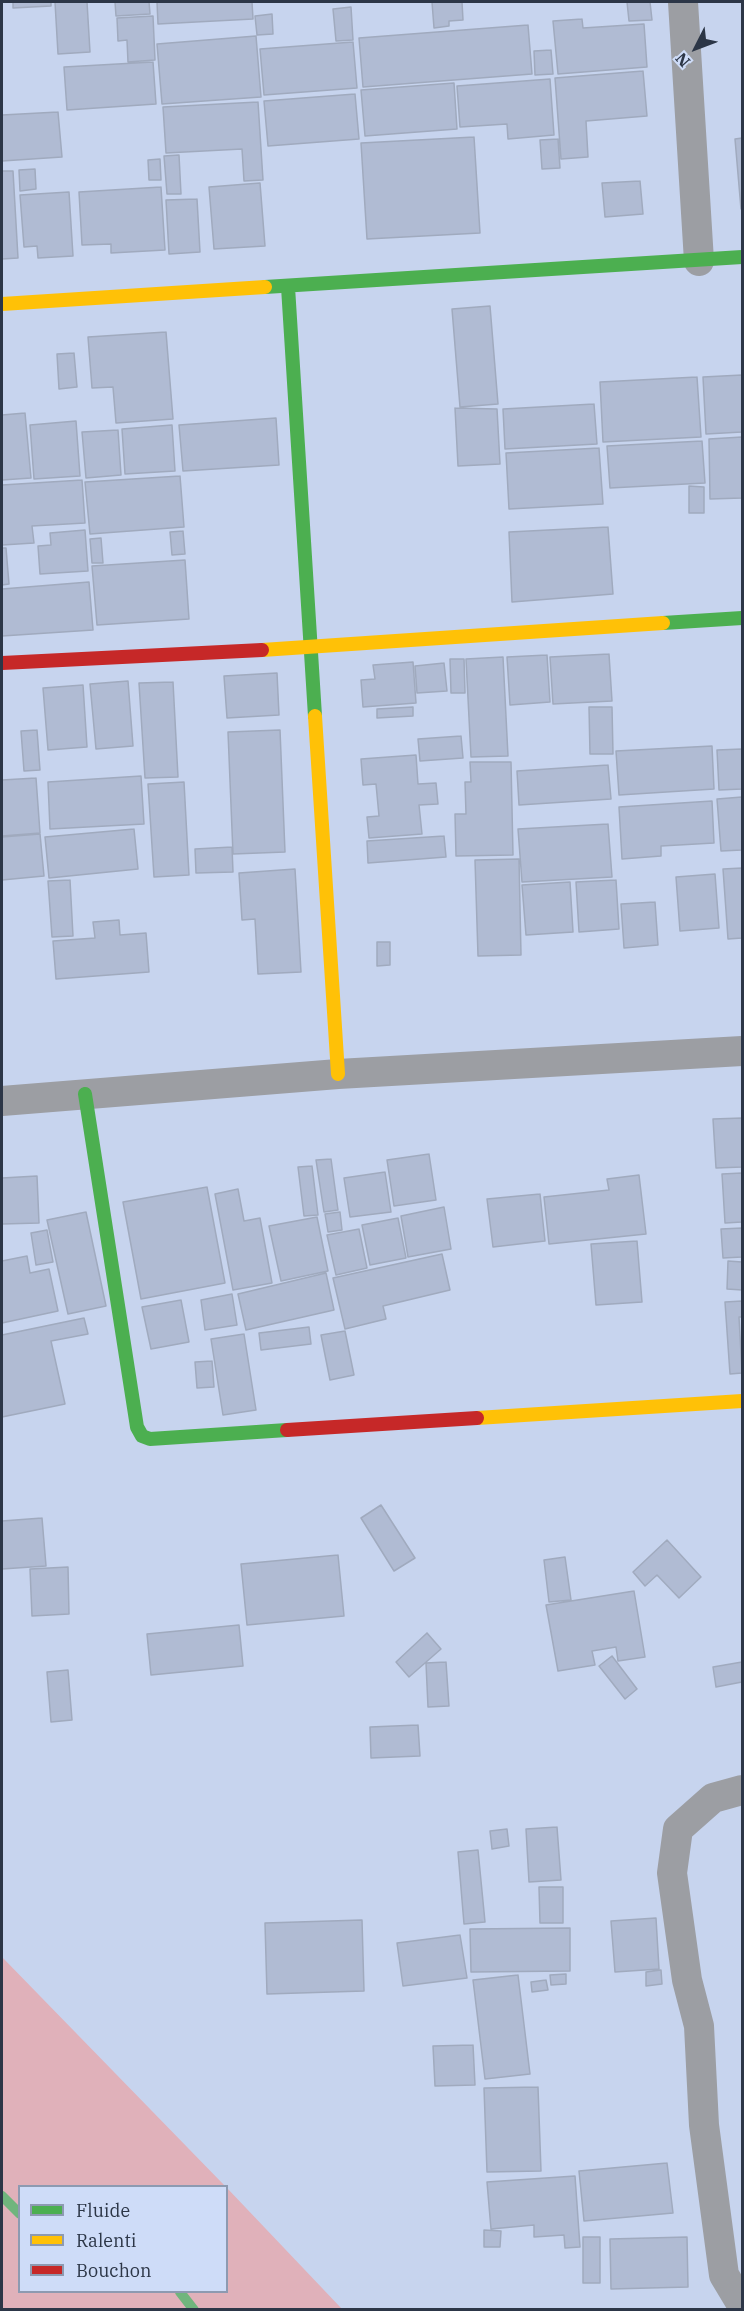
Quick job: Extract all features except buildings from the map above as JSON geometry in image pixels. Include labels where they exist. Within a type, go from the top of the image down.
[{"type":"street","points":[[683,2],[699,261]]},
{"type":"street","points":[[2,304],[742,257]]},
{"type":"street","points":[[288,287],[338,1074]]},
{"type":"street","points":[[2,663],[311,647],[742,618]]},
{"type":"street","points":[[2,1101],[338,1074],[742,1051]]},
{"type":"street","points":[[85,1094],[137,1427],[142,1436],[150,1439],[742,1401]]},
{"type":"street","points":[[742,1790],[713,1798],[678,1829],[672,1873],[687,1980],[699,2026],[704,2125],[724,2275],[742,2305]]},
{"type":"shaded area","points":[[2,1957],[224,2185],[18,2185],[18,2293],[228,2293],[228,2189],[342,2309],[2,2309]]},
{"type":"waterway","points":[[2,2196],[18,2212]]},
{"type":"waterway","points":[[181,2293],[194,2310]]},
{"type":"traffic: fast","points":[[265,287],[742,257]]},
{"type":"traffic: fast","points":[[288,287],[315,716]]},
{"type":"traffic: fast","points":[[663,623],[742,618]]},
{"type":"traffic: fast","points":[[85,1094],[137,1427],[142,1436],[150,1439],[287,1430]]},
{"type":"traffic: slow","points":[[2,304],[265,287]]},
{"type":"traffic: slow","points":[[262,650],[663,623]]},
{"type":"traffic: slow","points":[[315,716],[338,1074]]},
{"type":"traffic: slow","points":[[477,1418],[742,1401]]},
{"type":"traffic: jam","points":[[2,663],[262,650]]},
{"type":"traffic: jam","points":[[287,1430],[477,1418]]}]
